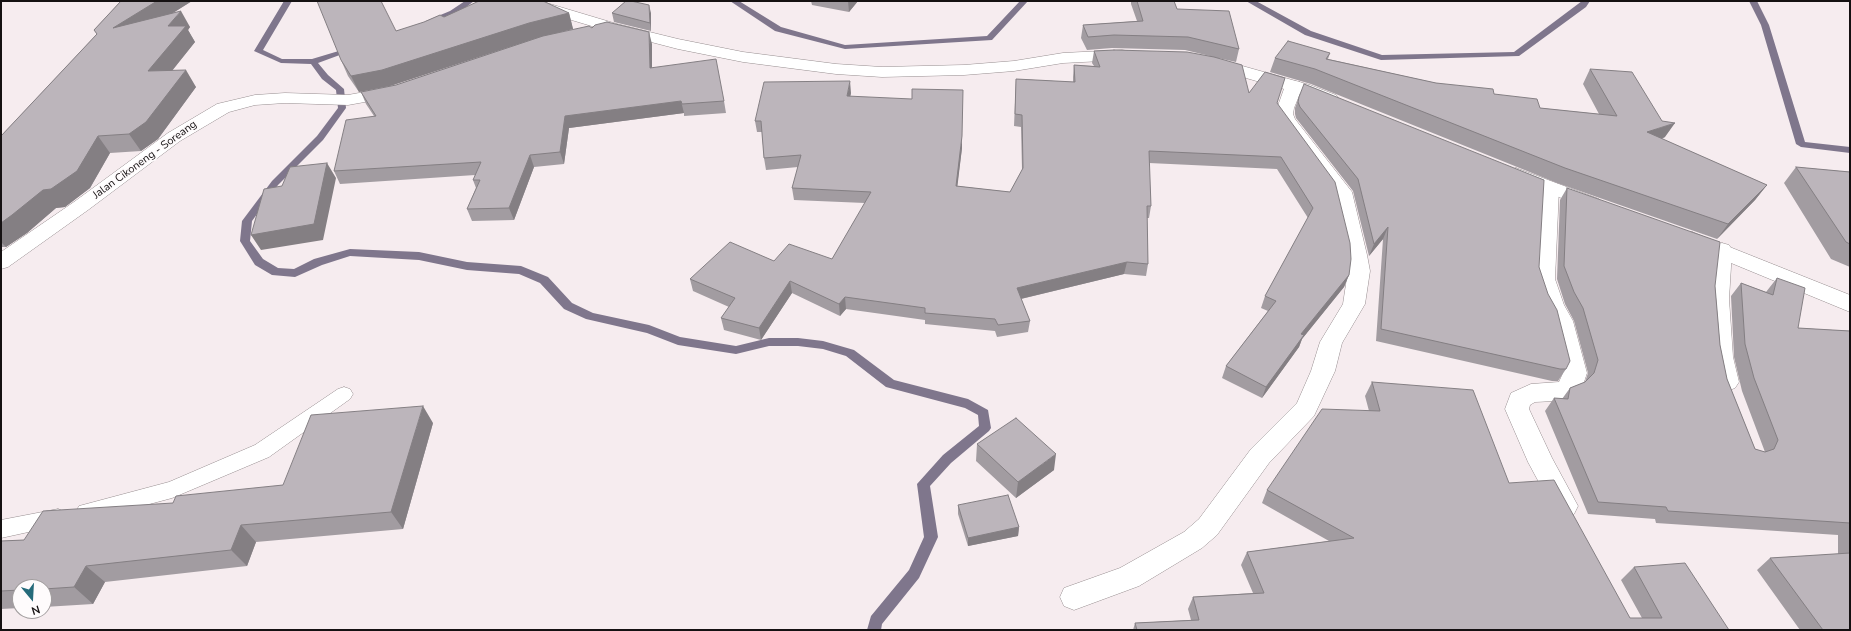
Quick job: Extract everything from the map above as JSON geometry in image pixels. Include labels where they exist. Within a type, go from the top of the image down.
[{"type":"street","points":[[523,1],[611,27],[678,44],[743,57],[836,69],[882,72],[964,70],[1014,66],[1063,58],[1141,55]]},
{"type":"street","points":[[574,34],[611,27]]},
{"type":"street","points":[[1200,60],[1299,87],[1348,106]]},
{"type":"street","name":"Jalan Cikoneng - Soreang","points":[[1,262],[174,138],[223,108],[238,103],[262,99],[285,98],[348,100],[368,97],[407,87]]},
{"type":"street","points":[[1074,597],[1129,577],[1193,540],[1208,527],[1260,456],[1306,409],[1327,360],[1331,342],[1354,304],[1359,271],[1357,255],[1342,192],[1284,114],[1285,108],[1299,87]]},
{"type":"street","points":[[1499,167],[1549,188],[1607,209]]},
{"type":"street","points":[[1549,188],[1544,279],[1553,305],[1562,322],[1575,373],[1571,385],[1567,388],[1555,392],[1531,393],[1519,400],[1517,410],[1541,462],[1576,525]]},
{"type":"street","points":[[1672,232],[1722,250],[1850,304]]},
{"type":"street","points":[[1722,250],[1718,300],[1722,357],[1729,391],[1734,405]]},
{"type":"lane","points":[[1,530],[80,514],[172,490],[262,451],[344,394]]},
{"type":"building","points":[[121,1],[157,1],[113,28],[181,11],[168,26],[186,26],[148,71],[186,70],[146,122],[129,134],[98,136],[77,171],[51,189],[43,190],[1,223],[1,136],[97,34],[94,30]]},
{"type":"building","points":[[317,1],[381,1],[396,31],[440,15],[444,17],[479,1],[543,1],[569,13],[529,23],[382,70],[351,76],[341,60]]},
{"type":"building","points":[[626,1],[649,5],[650,23],[612,13]]},
{"type":"building","points":[[1137,1],[1174,1],[1177,9],[1229,11],[1239,49],[1188,37],[1114,35],[1088,37],[1083,25],[1143,21]]},
{"type":"building","points":[[607,22],[649,32],[650,68],[716,59],[724,101],[682,104],[681,101],[565,116],[560,152],[530,155],[509,208],[467,209],[480,180],[473,180],[481,162],[334,171],[346,120],[376,116],[361,92],[396,85],[543,36],[589,26],[592,28],[595,25]]},
{"type":"building","points":[[1288,41],[1330,53],[1326,59],[1436,83],[1493,89],[1494,94],[1537,99],[1540,108],[1617,116],[1590,69],[1632,72],[1662,121],[1675,123],[1647,132],[1767,185],[1728,224],[1565,168],[1315,69],[1275,58]]},
{"type":"building","points":[[1114,50],[1187,52],[1214,57],[1242,65],[1249,93],[1265,72],[1285,78],[1277,103],[1335,182],[1350,243],[1351,259],[1349,275],[1301,334],[1304,335],[1266,387],[1226,366],[1276,301],[1265,296],[1313,208],[1281,157],[1149,151],[1151,206],[1147,206],[1148,264],[1127,262],[1017,288],[1030,321],[998,325],[995,319],[925,313],[925,308],[845,297],[839,304],[790,281],[759,328],[721,318],[735,298],[690,279],[730,242],[774,261],[789,244],[832,259],[871,192],[792,188],[801,155],[764,158],[761,121],[755,121],[764,82],[850,81],[847,96],[912,99],[912,89],[963,90],[962,136],[956,186],[1010,192],[1023,168],[1022,115],[1015,114],[1016,79],[1075,82],[1074,65],[1100,67],[1094,51]]},
{"type":"building","points":[[1304,84],[1544,180],[1539,267],[1548,294],[1557,310],[1570,361],[1566,369],[1560,369],[1381,329],[1388,227],[1374,244],[1358,179],[1300,107],[1298,102]]},
{"type":"building","points":[[327,163],[314,224],[251,235],[264,189],[282,186],[290,167]]},
{"type":"building","points":[[1796,167],[1850,172],[1850,244],[1846,242]]},
{"type":"building","points":[[1567,188],[1720,242],[1715,286],[1720,345],[1727,379],[1755,449],[1765,452],[1774,449],[1778,440],[1754,378],[1745,344],[1741,283],[1773,295],[1777,278],[1805,288],[1798,328],[1850,331],[1850,523],[1668,511],[1666,507],[1598,502],[1554,398],[1568,399],[1570,388],[1585,382],[1594,373],[1598,360],[1583,308],[1574,292],[1564,266]]},
{"type":"building","points":[[1372,382],[1473,390],[1509,483],[1554,480],[1630,618],[1662,618],[1634,567],[1685,563],[1729,630],[1137,630],[1135,623],[1199,620],[1193,597],[1264,593],[1247,552],[1354,538],[1267,490],[1322,409],[1380,411]]},
{"type":"building","points":[[423,406],[391,512],[241,525],[231,550],[86,566],[74,587],[52,588],[52,579],[12,579],[12,590],[1,591],[1,541],[24,540],[43,511],[173,503],[176,496],[283,485],[311,415]]},
{"type":"building","points":[[1016,418],[1056,454],[1018,482],[977,444]]},
{"type":"building","points":[[1008,495],[1019,527],[968,538],[958,505]]},
{"type":"building","points":[[1850,553],[1850,630],[1823,630],[1770,558]]},
{"type":"waterway","points":[[288,1],[258,51],[281,61],[313,62]]},
{"type":"waterway","points":[[430,21],[453,13],[470,1]]},
{"type":"waterway","points":[[734,1],[778,29],[845,47],[989,38],[1024,1]]},
{"type":"waterway","points":[[1250,1],[1308,33],[1381,58],[1516,54],[1583,5],[1586,1]]},
{"type":"waterway","points":[[1753,1],[1765,25],[1801,144],[1850,150]]},
{"type":"waterway","points":[[313,62],[352,49]]},
{"type":"waterway","points":[[313,62],[325,77],[340,89],[342,108],[320,138],[275,183],[247,221],[245,241],[259,262],[276,272],[295,273],[318,262],[350,252],[419,256],[467,266],[521,270],[544,280],[568,306],[590,316],[649,329],[678,341],[736,350],[769,342],[798,342],[823,345],[850,353],[890,384],[968,404],[984,413],[985,428],[947,459],[923,484],[931,537],[914,574],[876,621],[874,630]]}]
